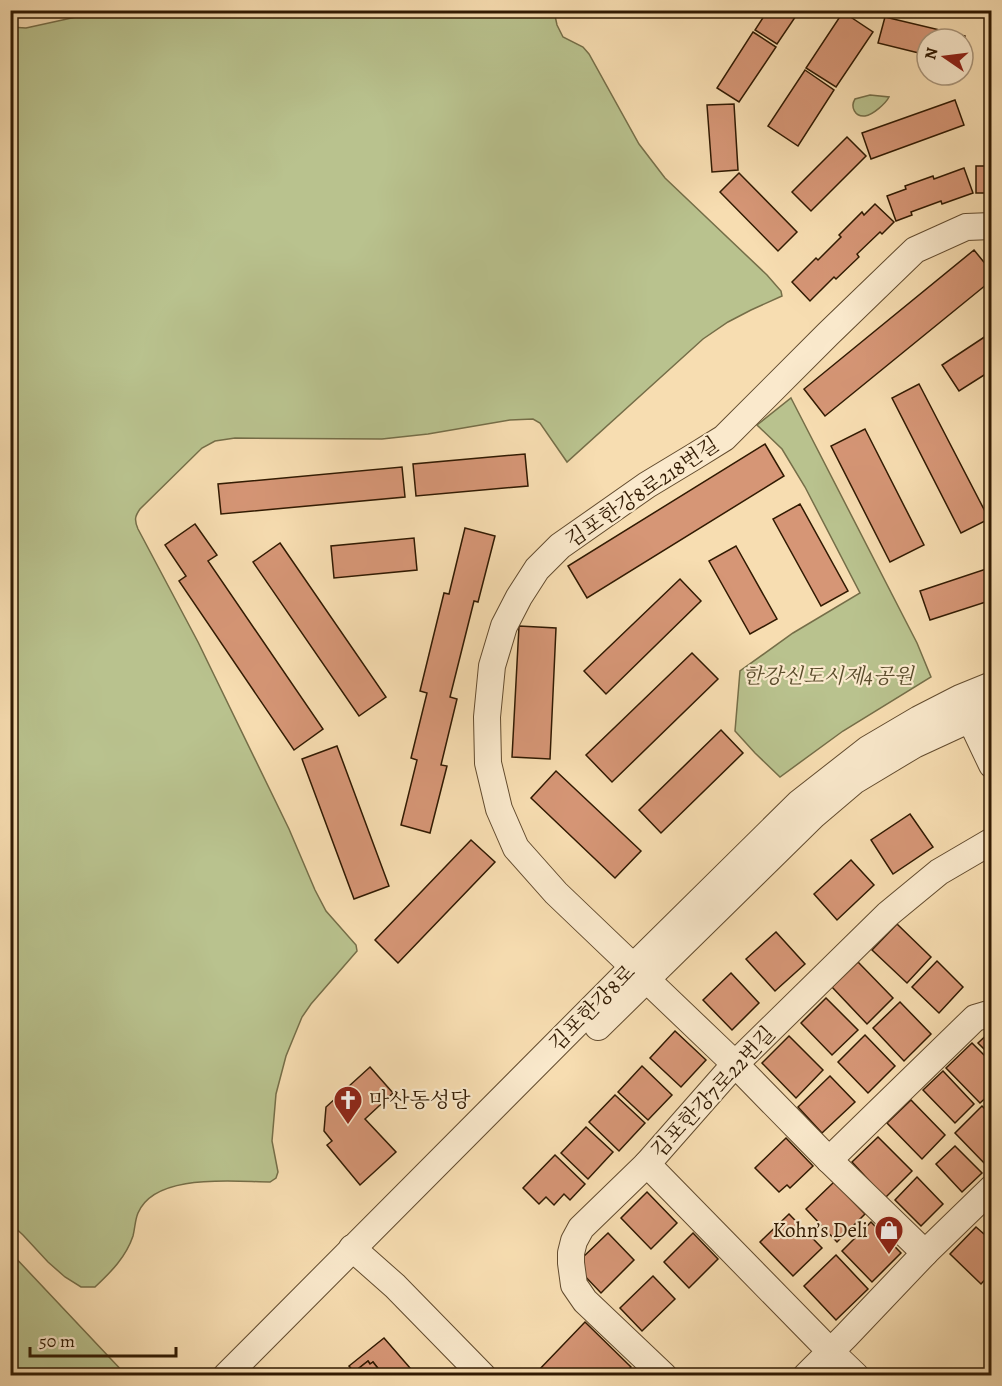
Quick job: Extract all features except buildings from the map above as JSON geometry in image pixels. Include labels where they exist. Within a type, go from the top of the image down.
[{"type":"street","name":"김포한강8로218번길","points":[[925,1253],[735,1064],[556,892],[516,848],[499,809],[488,763],[487,717],[492,666],[504,626],[537,569],[560,546],[647,485],[724,438],[915,250],[966,227],[992,226]]},
{"type":"street","name":"김포한강8로","points":[[251,1376],[359,1253],[407,1194],[640,973],[799,803],[868,749],[919,719],[974,709],[992,685]]},
{"type":"street","points":[[974,709],[992,765]]},
{"type":"street","name":"김포한강7로22번길","points":[[664,1376],[585,1301],[574,1285],[571,1253],[581,1228],[647,1164],[735,1064],[888,914],[939,872],[992,841]]},
{"type":"street","points":[[829,1160],[975,1018],[992,1013]]},
{"type":"street","points":[[647,1164],[856,1376]]},
{"type":"street","points":[[806,1376],[925,1253],[992,1188]]},
{"type":"street","name":"김포한강8로","points":[[226,1376],[359,1253]]},
{"type":"street","points":[[359,1253],[395,1286],[483,1376]]},
{"type":"green space","points":[[108,10],[554,11],[563,37],[583,47],[589,54],[639,144],[665,178],[767,275],[781,291],[782,296],[728,322],[703,339],[567,462],[540,423],[533,419],[510,420],[428,434],[382,439],[235,438],[215,441],[202,448],[140,509],[136,518],[138,529],[198,642],[289,829],[315,890],[326,911],[356,945],[357,951],[302,1017],[286,1056],[276,1094],[272,1141],[278,1172],[276,1178],[270,1182],[197,1182],[161,1191],[147,1200],[138,1213],[130,1244],[107,1276],[95,1287],[81,1287],[48,1262],[11,1224],[10,27],[26,28]]},
{"type":"green space","points":[[870,95],[889,97],[872,113],[861,116],[853,108],[855,99]]},
{"type":"green space","name":"한강신도시제4공원","points":[[791,398],[917,643],[931,677],[843,731],[780,777],[735,731],[740,671],[793,633],[860,593],[805,487],[782,449],[757,425]]},
{"type":"green space","points":[[11,1253],[126,1375],[11,1375]]},
{"type":"place","name":"마산동성당","points":[[348,1126]]},
{"type":"place","name":"Kohn’s Deli","points":[[889,1256]]}]
